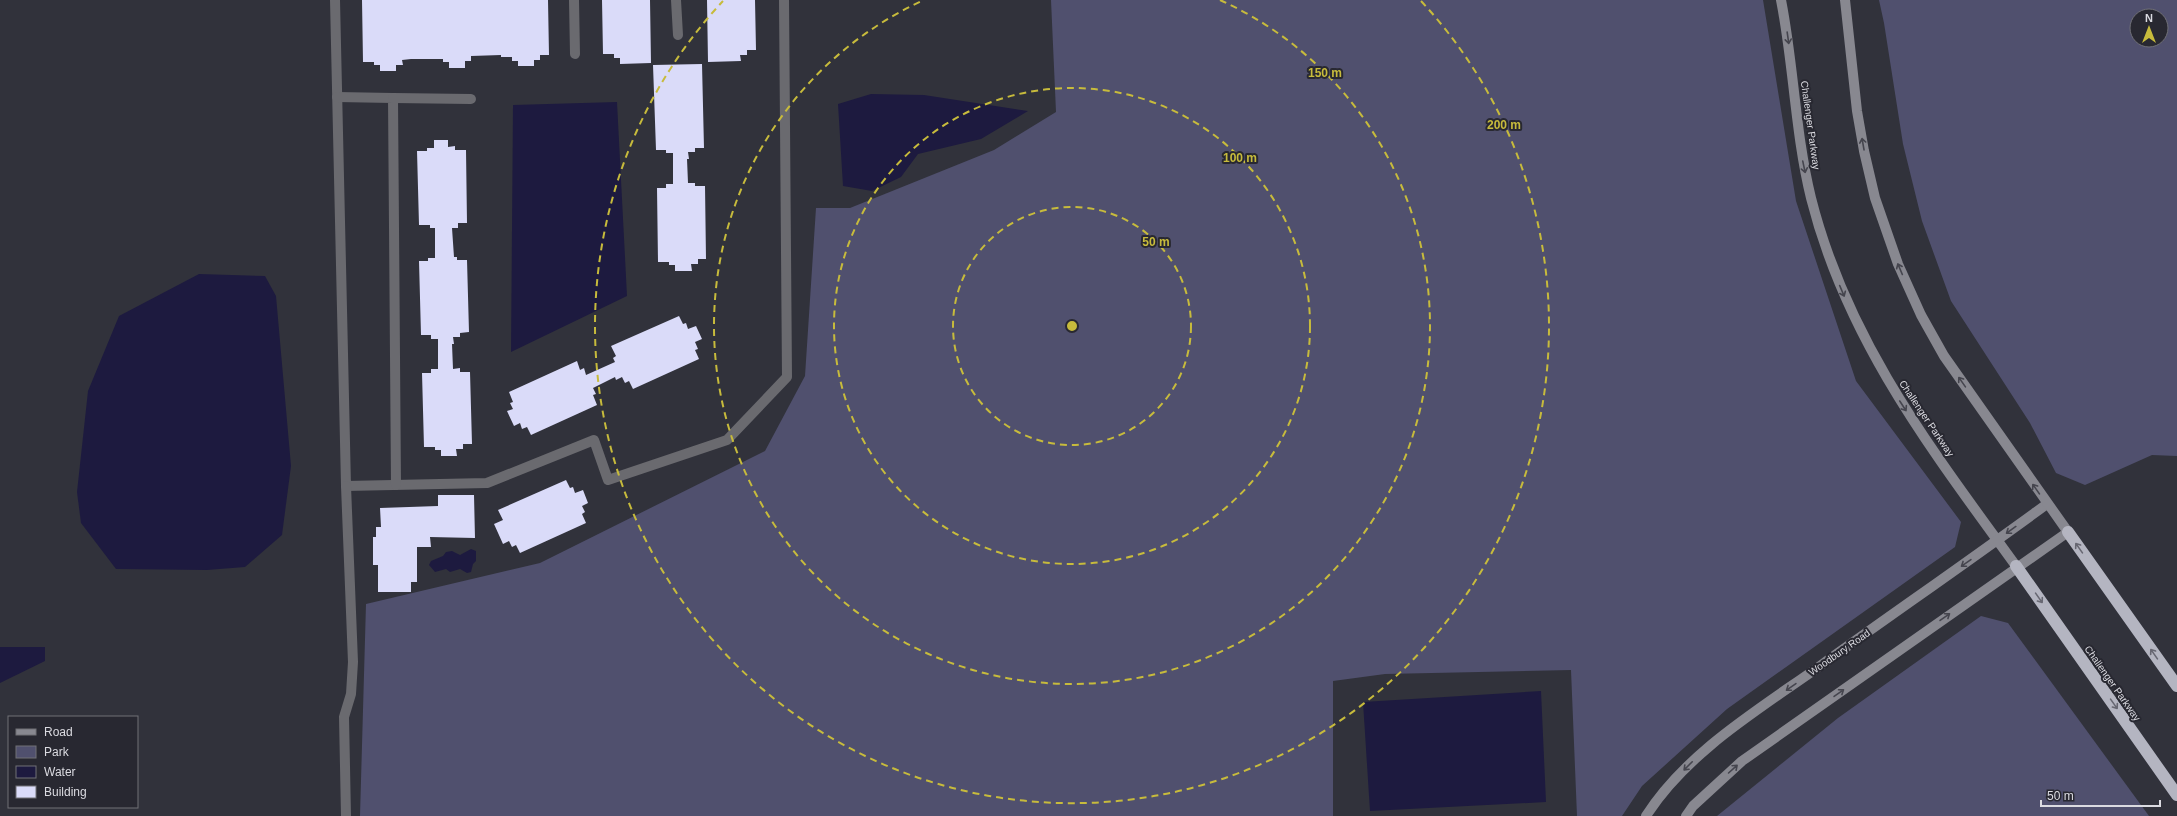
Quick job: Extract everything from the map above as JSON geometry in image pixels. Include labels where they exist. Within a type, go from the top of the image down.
[{"type":"highway","points":[[2068,532],[2177,686]]},
{"type":"highway","name":"Challenger Parkway","points":[[2016,566],[2177,795]]},
{"type":"main road","name":"Challenger Parkway","points":[[1781,0],[1788,40],[1794,109],[1804,166],[1815,213],[1840,285],[1864,338],[1898,397],[2016,566]]},
{"type":"main road","points":[[1686,816],[1693,806],[1742,761],[2016,566],[2068,532],[1944,356],[1921,315],[1898,264],[1875,198],[1864,151],[1844,0]]},
{"type":"main road","name":"Woodbury Road","points":[[1646,816],[1659,796],[1700,754],[1756,711],[2047,504]]},
{"type":"street","points":[[335,0],[346,486],[353,662],[351,694],[344,717],[346,816]]},
{"type":"street","points":[[574,0],[575,54]]},
{"type":"street","points":[[676,0],[678,35]]},
{"type":"street","points":[[346,486],[487,483],[594,440],[608,480],[727,440],[787,377],[784,0]]},
{"type":"street","points":[[337,97],[471,99]]},
{"type":"street","points":[[392,98],[396,485]]},
{"type":"green space","points":[[1051,0],[1763,0],[1796,201],[1856,381],[1961,522],[1955,547],[1727,709],[1642,786],[1622,816],[1577,816],[1571,670],[1385,674],[1333,681],[1333,816],[360,816],[366,604],[540,563],[765,451],[805,376],[816,208],[850,208],[994,150],[1056,112]]},
{"type":"green space","points":[[1879,0],[2177,0],[2177,456],[2152,455],[2085,485],[2056,473],[2030,423],[1951,301],[1922,221],[1903,144]]},
{"type":"green space","points":[[1981,616],[2008,623],[2149,816],[1717,816],[1838,718]]},
{"type":"water","points":[[871,94],[924,95],[1028,111],[981,139],[918,154],[901,177],[872,191],[843,186],[838,104]]},
{"type":"water","points":[[617,102],[627,296],[511,352],[513,105]]},
{"type":"water","points":[[199,274],[265,276],[276,296],[291,466],[282,535],[245,567],[207,570],[116,569],[81,523],[77,492],[88,391],[119,316]]},
{"type":"water","points":[[471,549],[476,551],[476,561],[473,564],[471,572],[467,573],[460,569],[450,572],[446,569],[435,572],[429,565],[431,561],[443,556],[446,552],[452,551],[460,555]]},
{"type":"water","points":[[0,647],[45,647],[45,661],[0,683]]},
{"type":"water","points":[[1541,691],[1546,802],[1370,811],[1363,702]]},
{"type":"building","points":[[362,0],[548,0],[549,55],[540,55],[540,60],[534,60],[534,66],[518,66],[518,61],[512,61],[512,57],[501,57],[501,55],[471,56],[471,61],[465,61],[465,68],[449,68],[449,62],[443,62],[443,59],[411,59],[402,60],[403,65],[396,65],[396,71],[380,71],[380,65],[374,65],[374,62],[363,62]]},
{"type":"building","points":[[602,0],[650,0],[651,63],[620,64],[620,58],[614,58],[614,54],[603,54]]},
{"type":"building","points":[[707,0],[755,0],[756,50],[747,50],[747,55],[740,55],[741,61],[708,62]]},
{"type":"building","points":[[702,64],[704,148],[695,148],[695,152],[688,152],[689,159],[687,159],[688,183],[695,183],[695,186],[705,186],[706,259],[698,259],[698,264],[691,264],[692,271],[675,271],[675,265],[669,265],[669,262],[658,262],[657,188],[666,188],[666,184],[673,184],[673,153],[666,153],[666,150],[656,150],[653,65]]},
{"type":"building","points":[[434,140],[448,140],[448,147],[455,146],[455,150],[466,150],[467,223],[458,223],[458,228],[452,228],[454,257],[457,257],[457,260],[467,260],[469,332],[460,333],[460,337],[453,337],[454,344],[452,344],[453,369],[460,368],[460,372],[470,372],[472,444],[463,444],[463,449],[456,449],[457,456],[441,456],[441,450],[435,450],[435,447],[424,447],[422,373],[431,373],[431,369],[438,369],[438,339],[431,339],[431,335],[421,335],[419,261],[428,261],[428,258],[435,258],[435,228],[430,228],[430,225],[419,225],[417,151],[427,151],[427,148],[434,148]]},
{"type":"building","points":[[679,316],[683,324],[686,323],[688,329],[696,326],[702,339],[695,342],[698,349],[695,350],[699,359],[633,389],[629,381],[625,383],[622,377],[616,380],[615,377],[593,388],[596,394],[593,395],[597,405],[531,435],[527,427],[522,429],[520,423],[514,426],[507,411],[513,409],[510,403],[513,402],[509,392],[577,361],[580,370],[584,368],[586,375],[615,362],[613,358],[616,356],[611,346]]},
{"type":"building","points":[[566,480],[570,488],[573,487],[575,493],[583,490],[588,503],[582,506],[585,512],[582,514],[586,523],[520,553],[516,545],[512,547],[509,541],[503,544],[494,524],[503,520],[498,510]]},
{"type":"building","points":[[438,495],[474,495],[475,538],[430,537],[431,547],[417,547],[417,582],[411,582],[411,592],[378,592],[378,565],[373,565],[373,537],[376,537],[376,527],[381,527],[380,508],[438,506]]}]
